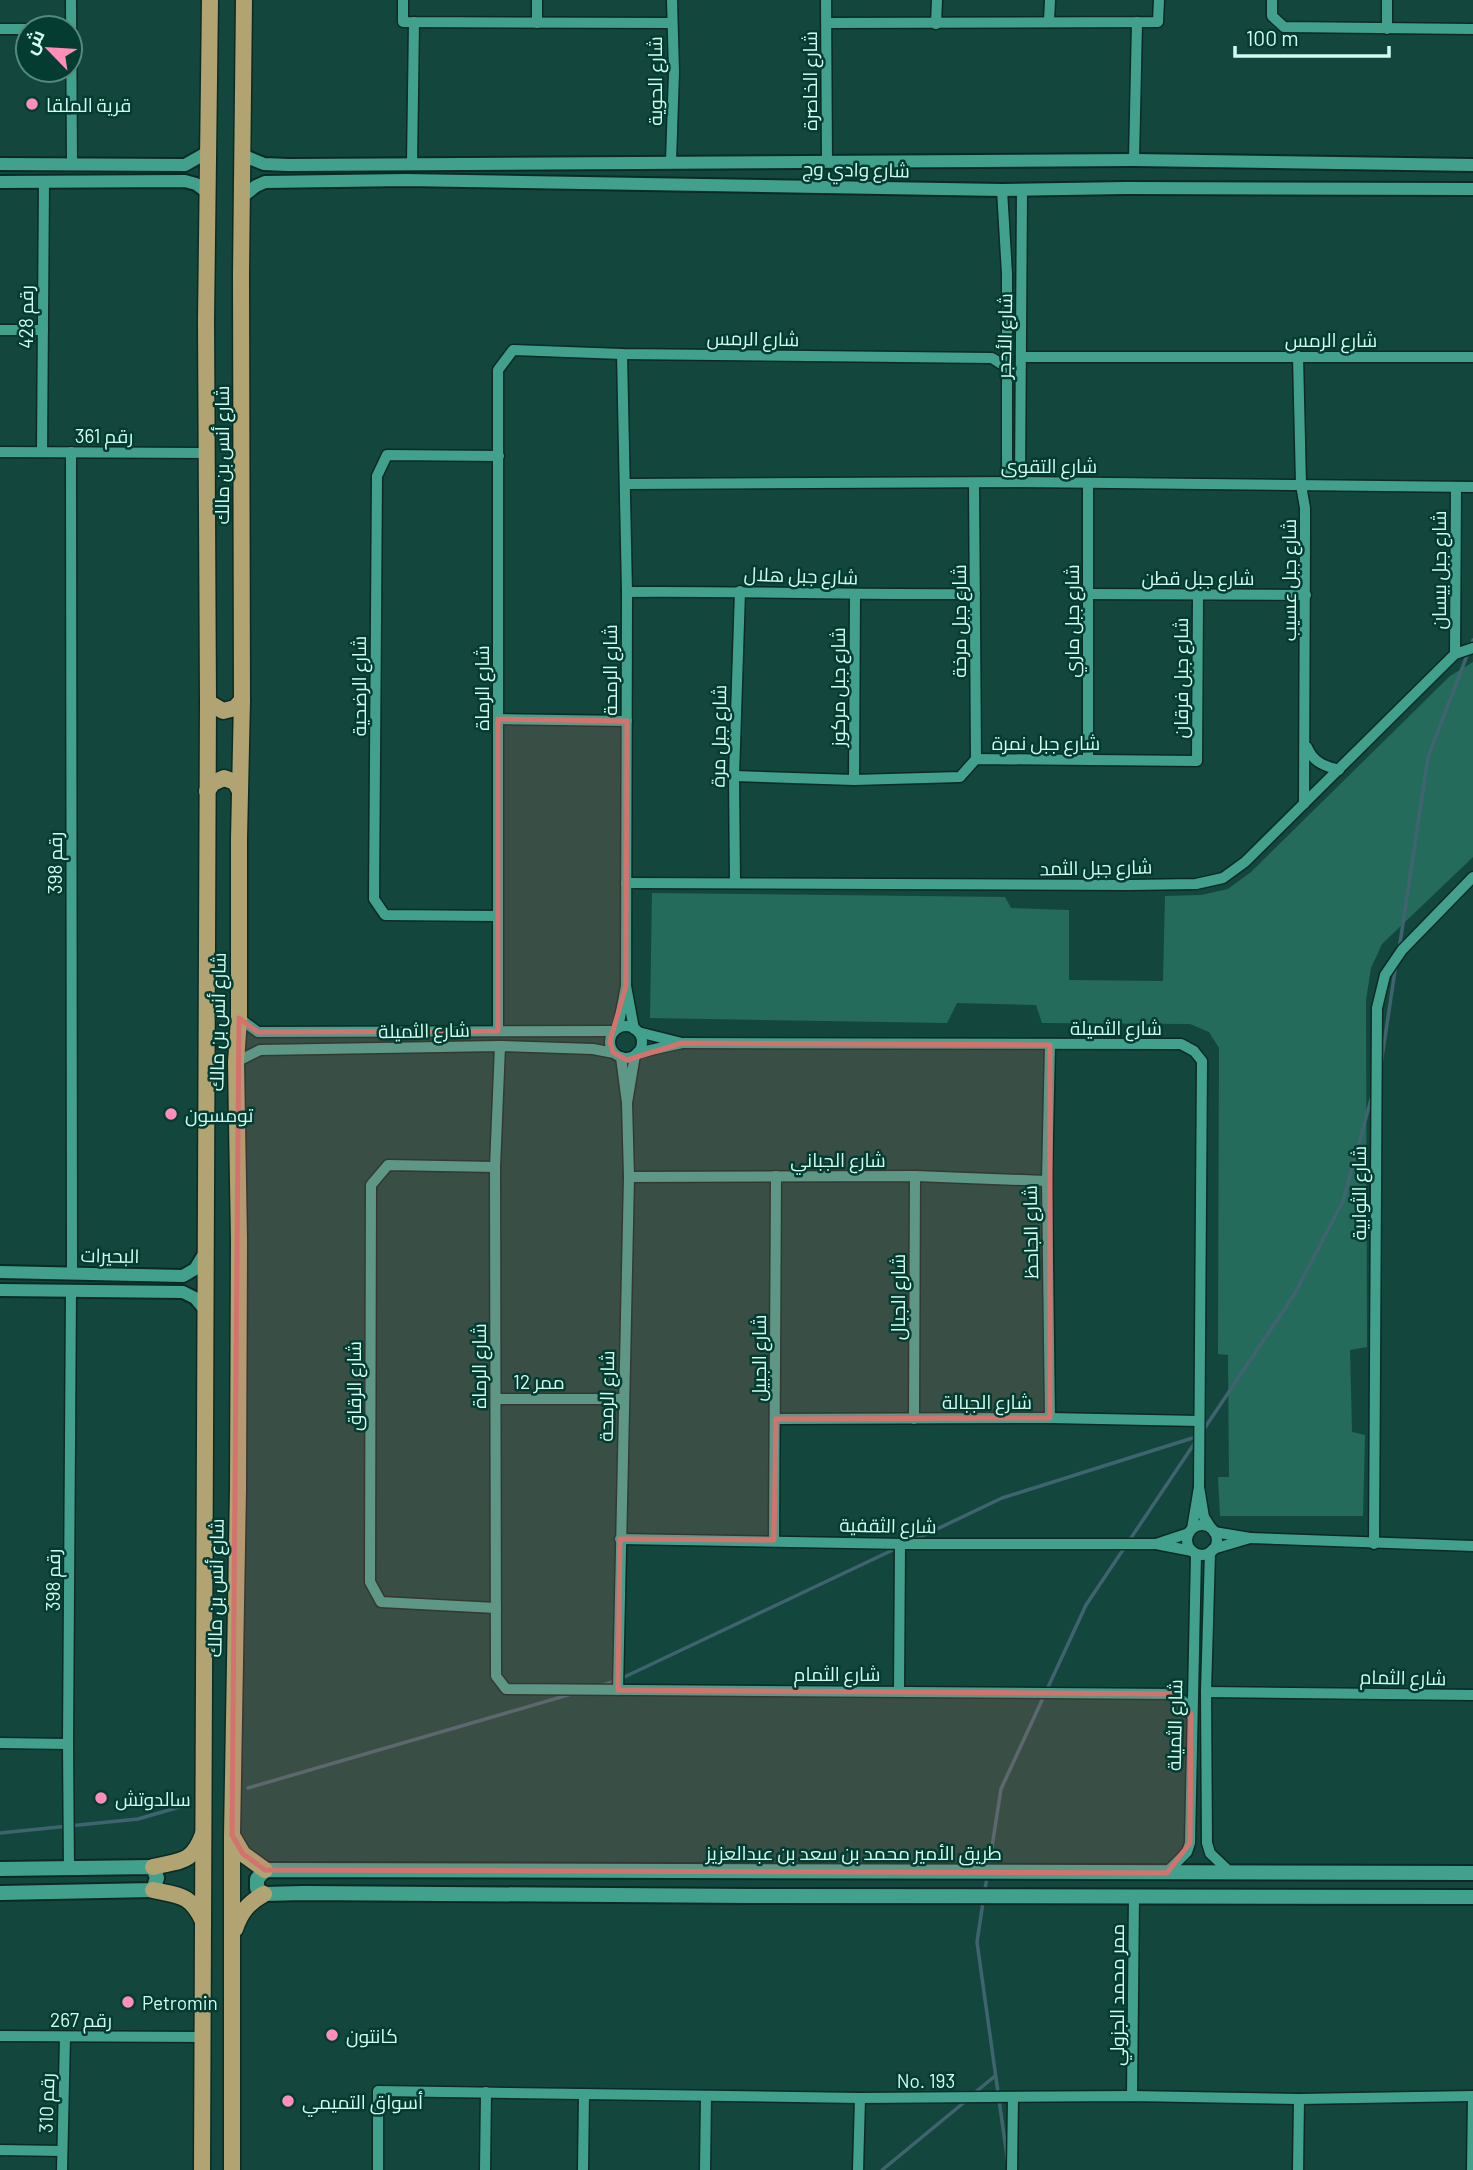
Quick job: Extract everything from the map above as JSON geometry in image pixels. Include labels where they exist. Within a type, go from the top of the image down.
[{"type":"main road","name":"شارع أنس بن مالك","points":[[202,2170],[208,702],[206,320],[210,0]]},
{"type":"main road","name":"شارع أنس بن مالك","points":[[232,2170],[232,1835],[238,1489],[239,1241],[236,1062],[239,1018],[242,700],[244,0]]},
{"type":"main road","points":[[208,702],[223,711],[235,708],[242,700]]},
{"type":"main road","points":[[207,791],[213,783],[224,778],[235,782],[240,790]]},
{"type":"main road","points":[[0,1869],[153,1867],[189,1858],[197,1849],[205,1829]]},
{"type":"main road","points":[[232,1835],[243,1854],[265,1871],[257,1879],[257,1888],[264,1894]]},
{"type":"main road","points":[[153,1867],[157,1878],[153,1890]]},
{"type":"main road","name":"طريق الأمير محمد بن سعد بن عبدالعزيز","points":[[265,1871],[1473,1873]]},
{"type":"main road","points":[[0,1893],[153,1890],[186,1898],[194,1904],[205,1924]]},
{"type":"main road","points":[[233,1935],[240,1915],[250,1901],[264,1894],[1473,1897]]},
{"type":"street","points":[[403,0],[403,22],[671,23]]},
{"type":"street","points":[[537,0],[537,23]]},
{"type":"street","name":"شارع الحوية","points":[[671,162],[674,72],[672,0]]},
{"type":"street","name":"شارع الخاصرة","points":[[826,0],[827,162]]},
{"type":"street","points":[[936,24],[937,0]]},
{"type":"street","points":[[1049,0],[1049,22]]},
{"type":"street","points":[[827,23],[1158,22],[1159,0]]},
{"type":"street","points":[[1272,0],[1272,16],[1284,27],[1473,29]]},
{"type":"street","points":[[1387,29],[1388,0]]},
{"type":"street","points":[[412,163],[414,22]]},
{"type":"street","points":[[1134,160],[1137,22]]},
{"type":"street","points":[[71,84],[72,164]]},
{"type":"street","points":[[208,152],[185,165],[7,164],[6,182],[185,181],[196,184],[208,193]]},
{"type":"street","name":"شارع وادي وج","points":[[242,155],[264,164],[288,165],[1134,160],[1473,165]]},
{"type":"street","points":[[288,165],[288,182]]},
{"type":"street","points":[[156,166],[163,169],[165,175],[163,179],[156,181]]},
{"type":"street","name":"شارع وادي وج","points":[[242,197],[260,183],[406,180],[1002,191],[1473,189]]},
{"type":"street","name":"رقم 428","points":[[42,452],[44,181]]},
{"type":"street","name":"شارع الأحجر","points":[[1020,482],[1022,190]]},
{"type":"street","name":"شارع الأحجر","points":[[1002,191],[1007,274],[1007,482]]},
{"type":"street","points":[[1007,274],[1022,274]]},
{"type":"street","points":[[0,330],[43,330]]},
{"type":"street","points":[[1006,346],[992,358],[1006,367]]},
{"type":"street","name":"شارع الرمس","points":[[513,350],[622,354],[992,358]]},
{"type":"street","name":"شارع الرماة","points":[[498,1031],[498,370],[513,350]]},
{"type":"street","name":"شارع الرمحة","points":[[622,354],[627,592],[626,986]]},
{"type":"street","name":"شارع جبل عسيب","points":[[1298,356],[1301,485],[1305,508],[1304,804]]},
{"type":"street","name":"شارع الرمس","points":[[1021,357],[1473,357]]},
{"type":"street","name":"رقم 361","points":[[0,452],[208,453]]},
{"type":"street","name":"رقم 398","points":[[71,452],[72,1273]]},
{"type":"street","name":"شارع الرضحية","points":[[498,916],[385,915],[374,899],[374,885],[377,476],[387,454],[499,456]]},
{"type":"street","name":"شارع التقوى","points":[[625,484],[1020,482],[1473,487]]},
{"type":"street","name":"شارع جبل مرخة","points":[[974,483],[976,759]]},
{"type":"street","name":"شارع جبل ماري","points":[[1088,483],[1088,760]]},
{"type":"street","name":"شارع جبل بيسان","points":[[1455,654],[1456,486]]},
{"type":"street","name":"شارع جبل مرة","points":[[735,882],[734,776],[740,591]]},
{"type":"street","name":"شارع جبل هلال","points":[[627,592],[975,594]]},
{"type":"street","name":"شارع جبل قطن","points":[[1089,594],[1306,595]]},
{"type":"street","name":"شارع جبل مركوز","points":[[854,780],[855,595]]},
{"type":"street","name":"شارع جبل فرقان","points":[[1197,761],[1198,596]]},
{"type":"street","name":"شارع جبل الثمد","points":[[626,883],[994,886],[1196,884],[1223,877],[1245,862],[1455,654],[1473,648]]},
{"type":"street","points":[[498,719],[627,721]]},
{"type":"street","points":[[1306,743],[1310,755],[1322,766],[1339,770]]},
{"type":"street","name":"شارع جبل نمرة","points":[[734,776],[854,780],[960,777],[976,759],[1197,761]]},
{"type":"street","name":"شارع الثوابية","points":[[1374,1544],[1377,1008],[1385,975],[1402,950],[1473,877]]},
{"type":"street","points":[[626,986],[616,1030],[610,1041],[618,1055],[627,1103]]},
{"type":"street","points":[[626,986],[641,1044],[636,1054],[627,1103]]},
{"type":"street","name":"شارع الثميلة","points":[[239,1018],[258,1032],[616,1030]]},
{"type":"street","points":[[616,1030],[628,1026],[636,1031],[682,1043]]},
{"type":"street","points":[[618,1055],[636,1054],[682,1043]]},
{"type":"street","name":"شارع الثميلة","points":[[682,1043],[1181,1044],[1194,1051],[1202,1060],[1199,1487]]},
{"type":"street","name":"شارع الجاحظ","points":[[1050,1045],[1047,1181],[1050,1418]]},
{"type":"street","name":"شارع الرماة","points":[[500,1046],[495,1167],[496,1676],[502,1684]]},
{"type":"street","name":"شارع الثميلة","points":[[236,1062],[260,1050],[500,1046],[593,1049],[618,1055]]},
{"type":"street","name":"شارع الرمحة","points":[[618,1690],[629,1177],[627,1103]]},
{"type":"street","name":"شارع الرقاق","points":[[495,1167],[388,1165],[371,1185],[370,1582],[382,1602],[496,1608]]},
{"type":"street","name":"شارع الجبيل","points":[[774,1540],[776,1176]]},
{"type":"street","name":"شارع الجباني","points":[[629,1177],[915,1176],[1047,1181]]},
{"type":"street","name":"شارع الجبال","points":[[914,1419],[915,1176]]},
{"type":"street","name":"البحيرات","points":[[0,1272],[183,1276],[195,1269],[206,1250]]},
{"type":"street","points":[[157,1292],[168,1286],[169,1282],[160,1275]]},
{"type":"street","name":"البحيرات","points":[[0,1290],[183,1292],[195,1298],[205,1310]]},
{"type":"street","name":"رقم 398","points":[[69,1869],[71,1291]]},
{"type":"street","name":"ممر 12","points":[[496,1399],[623,1399]]},
{"type":"street","name":"شارع الجبالة","points":[[776,1419],[1050,1418],[1199,1421]]},
{"type":"street","points":[[1199,1487],[1204,1517],[1213,1530],[1216,1541],[1211,1551]]},
{"type":"street","points":[[1194,1552],[1187,1543],[1199,1487]]},
{"type":"street","points":[[1156,1544],[1202,1525],[1250,1538],[1473,1546]]},
{"type":"street","points":[[1156,1544],[1194,1552],[1211,1551],[1250,1538]]},
{"type":"street","name":"شارع الثقفية","points":[[620,1539],[900,1544],[1156,1544]]},
{"type":"street","points":[[899,1691],[900,1544]]},
{"type":"street","name":"شارع الثميلة","points":[[1211,1551],[1206,1692],[1208,1843],[1210,1853],[1230,1872]]},
{"type":"street","name":"شارع الثميلة","points":[[1167,1873],[1186,1852],[1190,1843],[1196,1569],[1194,1552]]},
{"type":"street","points":[[1191,1714],[1175,1694],[1192,1680]]},
{"type":"street","name":"شارع الثمام","points":[[502,1684],[506,1689],[1175,1694]]},
{"type":"street","name":"شارع الثمام","points":[[1206,1692],[1473,1695]]},
{"type":"street","points":[[0,1743],[68,1744]]},
{"type":"street","name":"ممر محمد الجزولي","points":[[1132,2096],[1134,1895]]},
{"type":"street","name":"رقم 267","points":[[0,2036],[204,2037]]},
{"type":"street","name":"رقم 310","points":[[62,2170],[65,2037]]},
{"type":"street","name":"No. 193","points":[[378,2170],[378,2091],[860,2098],[1132,2096],[1299,2099],[1473,2096]]},
{"type":"street","points":[[485,2170],[486,2092]]},
{"type":"street","points":[[583,2170],[584,2094]]},
{"type":"street","points":[[705,2170],[706,2096]]},
{"type":"street","points":[[1472,2170],[1473,2096]]},
{"type":"street","points":[[1013,2097],[1013,2170]]},
{"type":"street","points":[[858,2170],[860,2098]]},
{"type":"street","points":[[1298,2170],[1299,2099]]},
{"type":"street","points":[[0,2150],[62,2151]]},
{"type":"highlighted area","points":[[498,719],[627,721],[626,986],[610,1041],[613,1052],[627,1060],[682,1043],[1050,1045],[1050,1418],[776,1419],[774,1540],[620,1539],[618,1690],[1175,1694],[1191,1714],[1190,1843],[1167,1873],[265,1870],[243,1854],[232,1835],[239,1018],[258,1032],[498,1031]]},
{"type":"green space","points":[[1473,662],[1473,857],[1382,944],[1371,968],[1366,1000],[1367,1347],[1350,1350],[1352,1432],[1365,1435],[1363,1516],[1220,1516],[1218,1477],[1229,1477],[1228,1355],[1218,1354],[1219,1048],[1209,1032],[1190,1024],[1042,1023],[1036,1005],[957,1003],[947,1023],[650,1018],[652,893],[1005,897],[1011,908],[1069,910],[1069,980],[1163,981],[1165,896],[1201,895],[1228,889],[1251,872],[1450,676]]},
{"type":"waterway","points":[[1399,950],[1428,757],[1473,640]]},
{"type":"waterway","points":[[1381,1064],[1396,964]]},
{"type":"waterway","points":[[1202,1432],[1294,1295],[1343,1201],[1373,1092]]},
{"type":"waterway","points":[[914,1540],[1002,1498],[1199,1436]]},
{"type":"waterway","points":[[989,1866],[1001,1789],[1086,1605],[1196,1441]]},
{"type":"waterway","points":[[600,1686],[618,1680],[897,1548]]},
{"type":"waterway","points":[[248,1788],[575,1693]]},
{"type":"waterway","points":[[0,1833],[138,1819],[190,1804]]},
{"type":"waterway","points":[[985,1889],[987,1878]]},
{"type":"waterway","points":[[983,1902],[977,1942],[1008,2164]]},
{"type":"waterway","points":[[972,2095],[995,2076]]},
{"type":"waterway","points":[[882,2170],[967,2100]]},
{"type":"place","name":"قرية الملقا","points":[[32,104]]},
{"type":"place","name":"تومسون","points":[[171,1114]]},
{"type":"place","name":"سالدوتش","points":[[101,1798]]},
{"type":"place","name":"Petromin","points":[[128,2002]]},
{"type":"place","name":"كانتون","points":[[332,2035]]},
{"type":"place","name":"أسواق التميمي","points":[[288,2101]]}]
